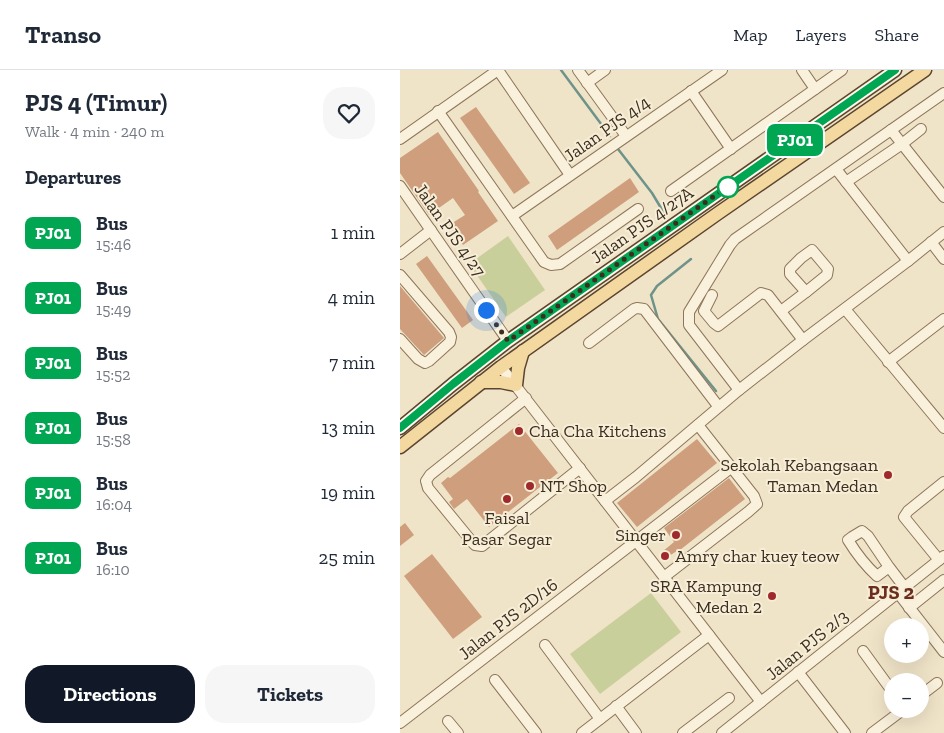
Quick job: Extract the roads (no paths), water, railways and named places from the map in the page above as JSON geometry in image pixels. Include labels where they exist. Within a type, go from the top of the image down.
[{"type":"main road","name":"Jalan PJS 4/27A","points":[[400,428],[508,341],[895,70]]},
{"type":"main road","name":"Jalan PJS 4/27A","points":[[402,442],[501,366],[919,72]]},
{"type":"main road","points":[[742,177],[741,188],[745,191],[752,190]]},
{"type":"main road","points":[[708,201],[715,201],[720,205],[721,209],[717,214]]},
{"type":"main road","points":[[481,382],[501,382],[516,385],[523,351]]},
{"type":"main road","points":[[400,417],[413,418]]},
{"type":"street","points":[[400,139],[498,70],[570,174]]},
{"type":"street","points":[[578,70],[626,136]]},
{"type":"street","points":[[587,83],[605,70]]},
{"type":"street","name":"Jalan PJS 4/4","points":[[512,216],[722,70]]},
{"type":"street","points":[[802,70],[815,89]]},
{"type":"street","points":[[671,191],[842,70]]},
{"type":"street","points":[[691,91],[731,148]]},
{"type":"street","points":[[739,390],[689,325],[689,312],[730,245],[735,239],[944,93]]},
{"type":"street","name":"Jalan PJS 4/27A","points":[[438,111],[544,262],[551,265],[560,264],[638,209]]},
{"type":"street","points":[[846,182],[921,129]]},
{"type":"street","points":[[892,130],[944,197]]},
{"type":"street","points":[[836,169],[908,261]]},
{"type":"street","name":"Jalan PJS 4/27","points":[[400,186],[508,341]]},
{"type":"street","points":[[400,254],[431,230]]},
{"type":"street","points":[[605,501],[698,425],[718,406],[944,232]]},
{"type":"street","points":[[931,242],[944,259]]},
{"type":"street","points":[[400,275],[449,332],[451,337],[450,342],[429,361],[425,362],[418,359],[400,339]]},
{"type":"street","points":[[712,295],[704,311],[714,324],[718,326],[761,292],[768,294],[802,340]]},
{"type":"street","points":[[780,311],[806,292]]},
{"type":"street","points":[[589,343],[634,309],[644,308],[718,406]]},
{"type":"street","points":[[844,309],[944,428]]},
{"type":"street","points":[[888,362],[944,319]]},
{"type":"street","points":[[501,366],[761,702]]},
{"type":"street","points":[[526,398],[430,475],[426,481],[428,488],[473,543],[482,546],[580,468]]},
{"type":"street","points":[[664,577],[757,504],[754,496],[698,425]]},
{"type":"street","name":"Jalan PJS 2D/16","points":[[400,723],[732,467]]},
{"type":"street","points":[[942,558],[904,517],[908,511],[944,482]]},
{"type":"street","name":"Jalan PJS 2/3","points":[[722,733],[942,558]]},
{"type":"street","points":[[889,567],[909,608],[944,652]]},
{"type":"street","points":[[909,608],[944,580]]},
{"type":"street","points":[[582,733],[708,635]]},
{"type":"street","points":[[545,645],[600,719]]},
{"type":"street","points":[[863,652],[884,680]]},
{"type":"street","points":[[798,672],[845,733]]},
{"type":"street","points":[[495,680],[536,733]]},
{"type":"street","points":[[929,689],[937,683]]},
{"type":"street","points":[[683,733],[728,698]]},
{"type":"street","points":[[616,706],[636,733]]},
{"type":"street","points":[[872,733],[886,729],[896,718]]},
{"type":"street","points":[[448,721],[458,733]]},
{"type":"waterway","points":[[561,70],[610,136]]},
{"type":"waterway","points":[[618,149],[652,193],[664,213]]},
{"type":"waterway","points":[[691,259],[657,286],[651,295],[658,319],[716,391]]},
{"type":"place","name":"Cha Cha Kitchens","points":[[519,431]]},
{"type":"place","name":"Sekolah Kebangsaan Taman Medan","points":[[888,475]]},
{"type":"place","name":"NT Shop","points":[[530,486]]},
{"type":"place","name":"Faisal Pasar Segar","points":[[507,499]]},
{"type":"place","name":"Singer","points":[[676,535]]},
{"type":"place","name":"Amry char kuey teow","points":[[665,556]]},
{"type":"place","name":"SRA Kampung Medan 2","points":[[772,596]]},
{"type":"district","name":"PJS 2","points":[[891,592]]}]
